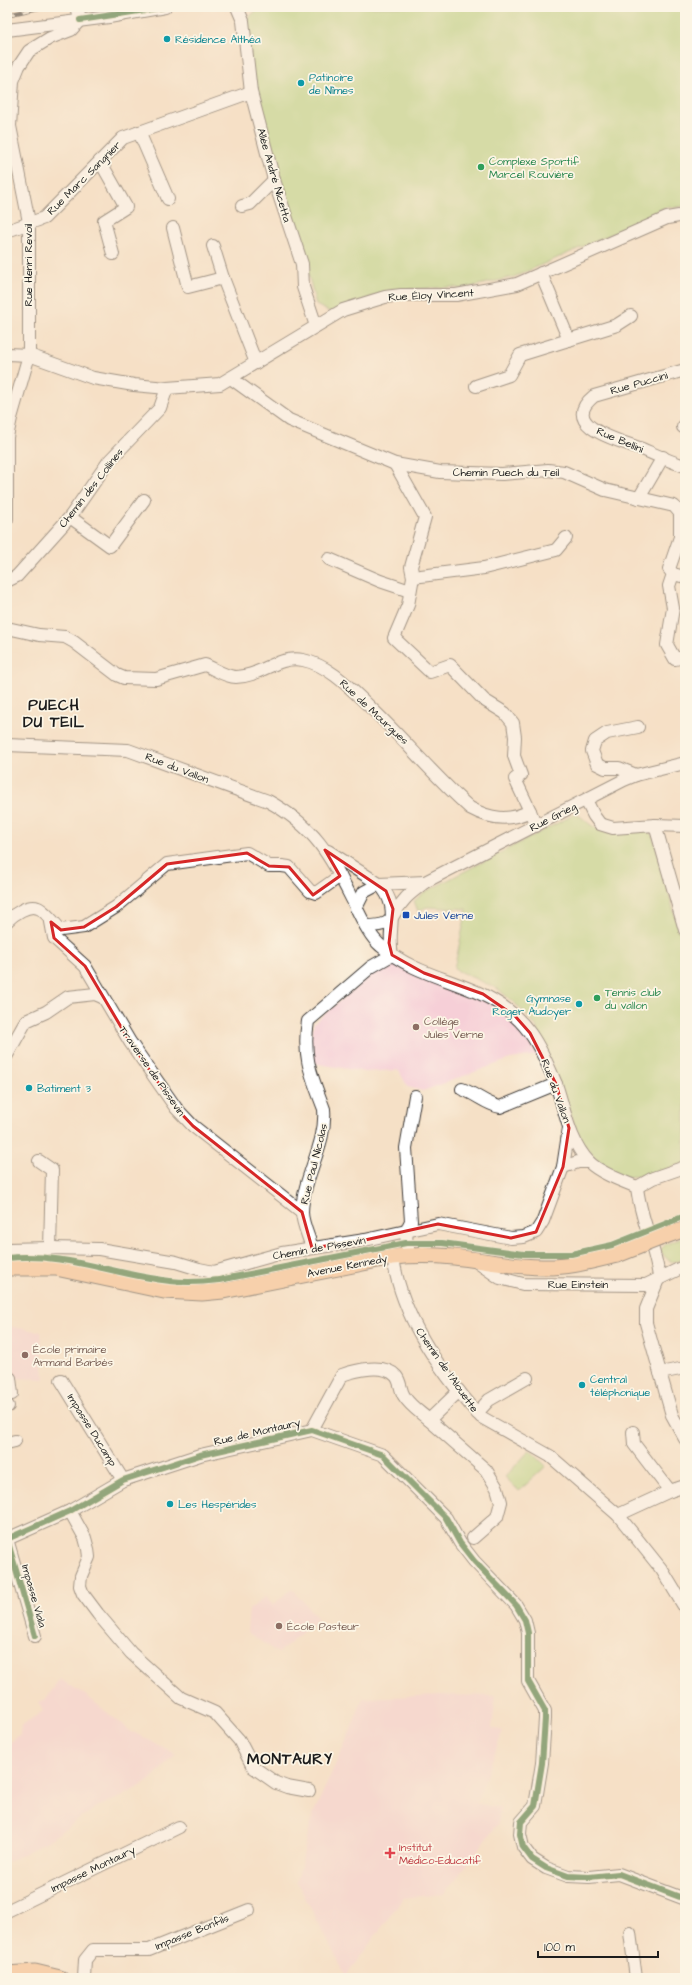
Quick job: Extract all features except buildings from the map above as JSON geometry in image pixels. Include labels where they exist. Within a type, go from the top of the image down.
[{"type":"main road","name":"Avenue Kennedy","points":[[7,1268],[56,1268],[164,1291],[202,1293],[223,1291],[393,1257],[453,1257],[543,1268],[584,1263],[617,1255],[685,1229]]},
{"type":"main road","points":[[7,1974],[35,1972],[60,1978]]},
{"type":"street","points":[[7,30],[78,14],[165,7]]},
{"type":"street","name":"Allée André Nicetta","points":[[237,7],[243,21],[251,92],[274,180],[302,264],[303,287],[316,326]]},
{"type":"street","points":[[243,21],[250,7]]},
{"type":"street","name":"Rue Henri Revoil","points":[[7,519],[7,436],[29,355],[29,225],[10,126],[13,81],[19,66],[29,51],[50,38],[71,30],[78,14]]},
{"type":"street","name":"Rue Marc Sangnier","points":[[7,232],[29,225],[44,218],[123,138],[251,92]]},
{"type":"street","points":[[139,132],[168,199]]},
{"type":"street","points":[[100,161],[126,207],[104,221],[113,254]]},
{"type":"street","points":[[242,206],[250,204],[274,180]]},
{"type":"street","name":"Rue Éloy Vincent","points":[[7,354],[29,355],[93,378],[153,388],[220,384],[232,379],[344,310],[385,297],[400,295],[456,295],[476,293],[516,284],[667,218],[685,215]]},
{"type":"street","points":[[173,228],[188,287],[223,278]]},
{"type":"street","points":[[213,246],[223,278],[256,363]]},
{"type":"street","points":[[541,273],[569,340]]},
{"type":"street","points":[[476,386],[509,376],[520,355],[617,325],[631,316]]},
{"type":"street","name":"Rue Puccini","points":[[594,396],[684,370]]},
{"type":"street","name":"Chemin Puech du Teil","points":[[232,379],[289,420],[395,464],[440,472],[502,474],[548,470],[564,472],[604,490],[679,505],[681,524],[680,537],[669,569],[673,574],[669,586],[673,608],[667,645],[675,659],[685,657]]},
{"type":"street","name":"Chemin des Collines","points":[[7,581],[17,576],[70,517],[109,461],[160,408],[167,388]]},
{"type":"street","name":"Rue Bellini","points":[[594,396],[585,403],[582,408],[582,414],[584,420],[596,432],[685,466]]},
{"type":"street","points":[[638,498],[663,457]]},
{"type":"street","points":[[395,464],[425,517],[411,567],[412,577],[408,606],[394,638],[430,672],[450,664],[484,700],[505,713],[513,723],[515,736],[514,756],[521,775],[515,779],[536,826]]},
{"type":"street","points":[[70,517],[110,546],[144,500]]},
{"type":"street","points":[[412,577],[484,568],[556,550],[566,538]]},
{"type":"street","points":[[329,559],[380,581],[410,591]]},
{"type":"street","points":[[673,574],[685,577]]},
{"type":"street","name":"Rue de Mourgues","points":[[7,628],[39,635],[65,637],[74,642],[117,675],[132,679],[156,679],[205,665],[223,674],[237,677],[288,659],[304,660],[312,663],[350,687],[402,737],[470,808],[498,819],[519,817],[530,811]]},
{"type":"street","points":[[636,775],[619,768],[605,768],[597,764],[592,751],[595,741],[607,733],[638,727]]},
{"type":"street","name":"Rue du Vallon","points":[[7,745],[113,749],[140,754],[187,773],[268,802],[287,811],[307,828],[325,850],[366,926],[380,945],[412,968],[483,994],[502,1005],[515,1016],[530,1033],[543,1055],[556,1084],[570,1128],[580,1151],[589,1162],[596,1167],[637,1187]]},
{"type":"street","name":"Rue Grieg","points":[[391,920],[404,899],[425,882],[636,775],[685,763]]},
{"type":"street","points":[[586,800],[600,824],[613,828],[655,825],[685,826]]},
{"type":"street","points":[[655,825],[685,930]]},
{"type":"street","name":"Rue du Vallon","points":[[325,850],[379,884],[390,898],[393,909],[389,943],[392,955]]},
{"type":"street","points":[[7,920],[14,914],[30,907],[40,908],[51,922],[61,930],[84,927],[116,907],[167,864],[247,853],[269,866],[289,867],[310,891],[316,893],[340,876]]},
{"type":"street","name":"Rue Grieg","points":[[379,884],[425,882]]},
{"type":"street","points":[[356,908],[364,892],[379,884]]},
{"type":"street","points":[[366,926],[380,926],[391,920]]},
{"type":"street","name":"Traverse de Pissevin","points":[[51,922],[54,938],[85,966],[102,997],[146,1066],[184,1118],[302,1212]]},
{"type":"street","name":"Rue Paul Nicolas","points":[[371,967],[380,945]]},
{"type":"street","name":"Rue Paul Nicolas","points":[[312,1248],[302,1212],[310,1168],[324,1131],[325,1117],[324,1109],[307,1061],[306,1033],[308,1021],[371,967],[392,955]]},
{"type":"street","points":[[7,1055],[26,1021],[46,1012],[68,997],[95,994],[102,997]]},
{"type":"street","points":[[462,1089],[474,1093],[491,1105],[500,1107],[556,1084]]},
{"type":"street","points":[[410,1256],[406,1244],[406,1230],[411,1221],[406,1148],[416,1096]]},
{"type":"street","name":"Chemin de Pissevin","points":[[7,1249],[99,1249],[176,1262],[199,1270],[214,1272],[282,1253],[365,1240],[438,1224],[511,1238],[524,1237],[536,1232],[543,1221],[563,1166],[570,1128]]},
{"type":"street","points":[[39,1161],[52,1170],[50,1248]]},
{"type":"street","points":[[563,1166],[578,1162],[589,1162]]},
{"type":"street","points":[[685,1167],[654,1178],[637,1187],[639,1206],[657,1263],[660,1278],[646,1309],[646,1323],[672,1415],[685,1439]]},
{"type":"street","name":"Chemin de l'Alouette","points":[[393,1257],[404,1303],[419,1334],[459,1392],[481,1417],[550,1456],[618,1515],[662,1570],[685,1608]]},
{"type":"street","name":"Rue Einstein","points":[[473,1260],[500,1278],[523,1284],[646,1285],[685,1266]]},
{"type":"street","points":[[660,1372],[685,1368]]},
{"type":"street","points":[[312,1430],[342,1375],[354,1371],[376,1369],[388,1371],[395,1375],[400,1382],[404,1397],[486,1470],[497,1488],[502,1502],[497,1517],[473,1538]]},
{"type":"street","points":[[7,1378],[10,1378],[9,1402]]},
{"type":"street","points":[[477,1413],[489,1400],[527,1378]]},
{"type":"street","name":"Impasse Ducamp","points":[[61,1380],[123,1480]]},
{"type":"street","points":[[429,1420],[459,1392]]},
{"type":"street","name":"Rue de Montaury","points":[[7,1539],[70,1510],[123,1480],[173,1462],[200,1455],[312,1430],[383,1455],[446,1518],[460,1543],[474,1561],[516,1605],[525,1620],[528,1633],[528,1680],[545,1711],[545,1719],[542,1763],[535,1806],[521,1822],[520,1834],[523,1847],[532,1859],[546,1868],[568,1876],[589,1877],[618,1874],[685,1898]]},
{"type":"street","points":[[633,1432],[634,1444],[670,1491]]},
{"type":"street","points":[[618,1515],[670,1491],[685,1486]]},
{"type":"street","points":[[70,1510],[85,1538],[88,1549],[89,1557],[81,1576],[80,1586],[83,1594],[131,1653],[181,1698],[216,1713],[239,1740],[253,1767],[276,1783],[287,1787],[309,1791]]},
{"type":"street","name":"Impasse Viala","points":[[7,1539],[35,1636]]},
{"type":"street","name":"Impasse Montaury","points":[[7,1911],[179,1827]]},
{"type":"street","name":"Impasse Bonfils","points":[[84,1978],[85,1960],[93,1950],[150,1950],[248,1910]]},
{"type":"street","points":[[630,1932],[636,1978]]},
{"type":"highlighted area","points":[[325,850],[386,891],[393,909],[389,943],[392,955],[424,973],[483,994],[515,1016],[530,1033],[556,1084],[569,1128],[563,1167],[536,1232],[511,1238],[438,1224],[365,1240],[312,1248],[302,1212],[193,1126],[176,1108],[130,1042],[85,966],[54,938],[51,922],[61,930],[84,927],[116,907],[167,864],[247,853],[269,866],[289,867],[313,895],[340,876]]},
{"type":"shaded area","name":"Collège Jules Verne","points":[[395,965],[415,974],[460,989],[499,1008],[527,1036],[537,1055],[510,1059],[423,1091],[408,1087],[399,1071],[396,1070],[365,1072],[313,1063],[310,1042],[314,1023],[376,970],[383,966]]},
{"type":"shaded area","name":"École primaire Armand Barbès","points":[[7,1326],[41,1332],[44,1379],[7,1378]]},
{"type":"shaded area","name":"École Pasteur","points":[[292,1588],[318,1619],[278,1653],[247,1632],[249,1610],[266,1596],[273,1605]]},
{"type":"shaded area","points":[[60,1679],[84,1694],[129,1730],[176,1754],[149,1781],[121,1797],[97,1807],[46,1842],[7,1862],[7,1745],[20,1734],[21,1726],[43,1711],[38,1702],[45,1700]]},
{"type":"shaded area","name":"Institut Médico-Educatif","points":[[443,1695],[496,1696],[492,1728],[503,1731],[476,1803],[500,1808],[498,1824],[444,1894],[403,1898],[346,1976],[297,1882],[313,1814],[350,1732],[363,1698]]},
{"type":"green space","name":"Complexe Sportif Marcel Rouvière","points":[[260,7],[685,7],[685,206],[672,208],[670,206],[658,210],[648,218],[514,277],[461,289],[453,287],[391,290],[330,312],[316,305],[298,233],[263,123],[251,72],[246,20]]},
{"type":"green space","name":"Tennis club du vallon","points":[[575,814],[593,826],[607,832],[646,829],[653,836],[685,952],[685,1163],[647,1175],[626,1177],[611,1171],[596,1159],[581,1141],[536,1026],[519,1007],[498,989],[454,969],[467,909],[427,907],[418,911],[414,901],[423,893]]},
{"type":"green space","points":[[685,1237],[685,1259],[673,1262],[670,1261],[660,1250],[666,1244]]},
{"type":"green space","points":[[530,1450],[546,1466],[519,1491],[505,1477]]},
{"type":"railway","points":[[7,15],[44,7]]},
{"type":"cycle path","points":[[80,20],[165,7]]},
{"type":"cycle path","points":[[7,1258],[49,1258],[149,1278],[176,1282],[201,1282],[219,1280],[406,1243],[442,1243],[524,1254],[571,1254],[612,1245],[685,1216]]},
{"type":"cycle path","points":[[35,1636],[7,1539],[70,1511],[123,1480],[200,1455],[312,1430],[383,1455],[446,1518],[460,1543],[474,1561],[516,1605],[525,1620],[528,1633],[528,1681],[545,1711],[545,1719],[542,1763],[535,1806],[521,1822],[520,1834],[523,1847],[532,1859],[546,1868],[568,1876],[589,1877],[619,1874],[685,1899]]},
{"type":"place","name":"Résidence Althéa","points":[[167,39]]},
{"type":"place","name":"Patinoire de Nîmes","points":[[301,83]]},
{"type":"place","name":"Complexe Sportif Marcel Rouvière","points":[[481,167]]},
{"type":"place","name":"Jules Verne","points":[[406,915]]},
{"type":"place","name":"Tennis club du vallon","points":[[597,998]]},
{"type":"place","name":"Gymnase Roger Audoyer","points":[[579,1004]]},
{"type":"place","name":"Collège Jules Verne","points":[[416,1027]]},
{"type":"place","name":"Batiment 3","points":[[29,1088]]},
{"type":"place","name":"École primaire Armand Barbès","points":[[25,1355]]},
{"type":"place","name":"Central téléphonique","points":[[582,1385]]},
{"type":"place","name":"Les Hespérides","points":[[170,1504]]},
{"type":"place","name":"École Pasteur","points":[[279,1626]]},
{"type":"place","name":"Institut Médico-Educatif","points":[[390,1853]]},
{"type":"district","name":"PUECH DU TEIL","points":[[54,714]]},
{"type":"district","name":"MONTAURY","points":[[290,1759]]}]
